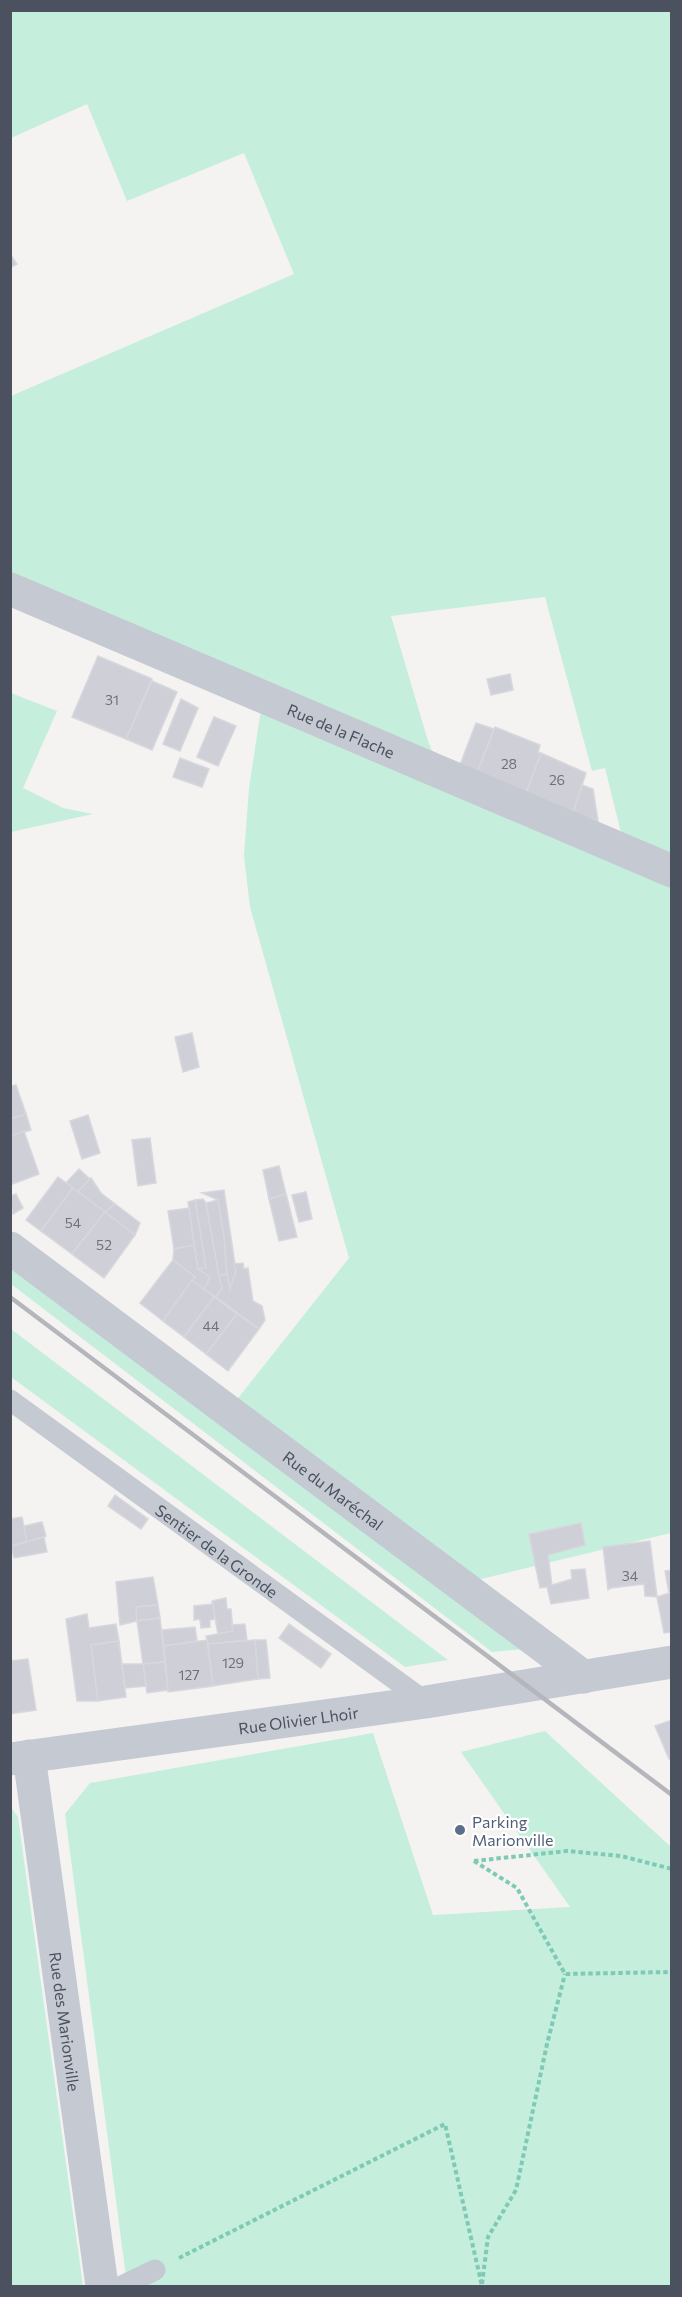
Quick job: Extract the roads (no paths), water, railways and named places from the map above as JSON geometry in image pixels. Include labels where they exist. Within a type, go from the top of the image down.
[{"type":"street","name":"Rue de la Flache","points":[[10,589],[672,872]]},
{"type":"street","name":"Rue du Maréchal","points":[[10,1248],[584,1677]]},
{"type":"street","points":[[584,1677],[672,1662]]},
{"type":"street","name":"Rue Olivier Lhoir","points":[[20,1758],[426,1702],[584,1677]]},
{"type":"street","name":"Rue des Marionville","points":[[20,1758],[102,2286]]},
{"type":"lane","name":"Sentier de la Gronde","points":[[10,1400],[426,1702]]},
{"type":"lane","points":[[122,2286],[155,2270]]},
{"type":"railway","points":[[10,1297],[672,1795]]},
{"type":"place","name":"Parking Marionville","points":[[460,1830]]}]
